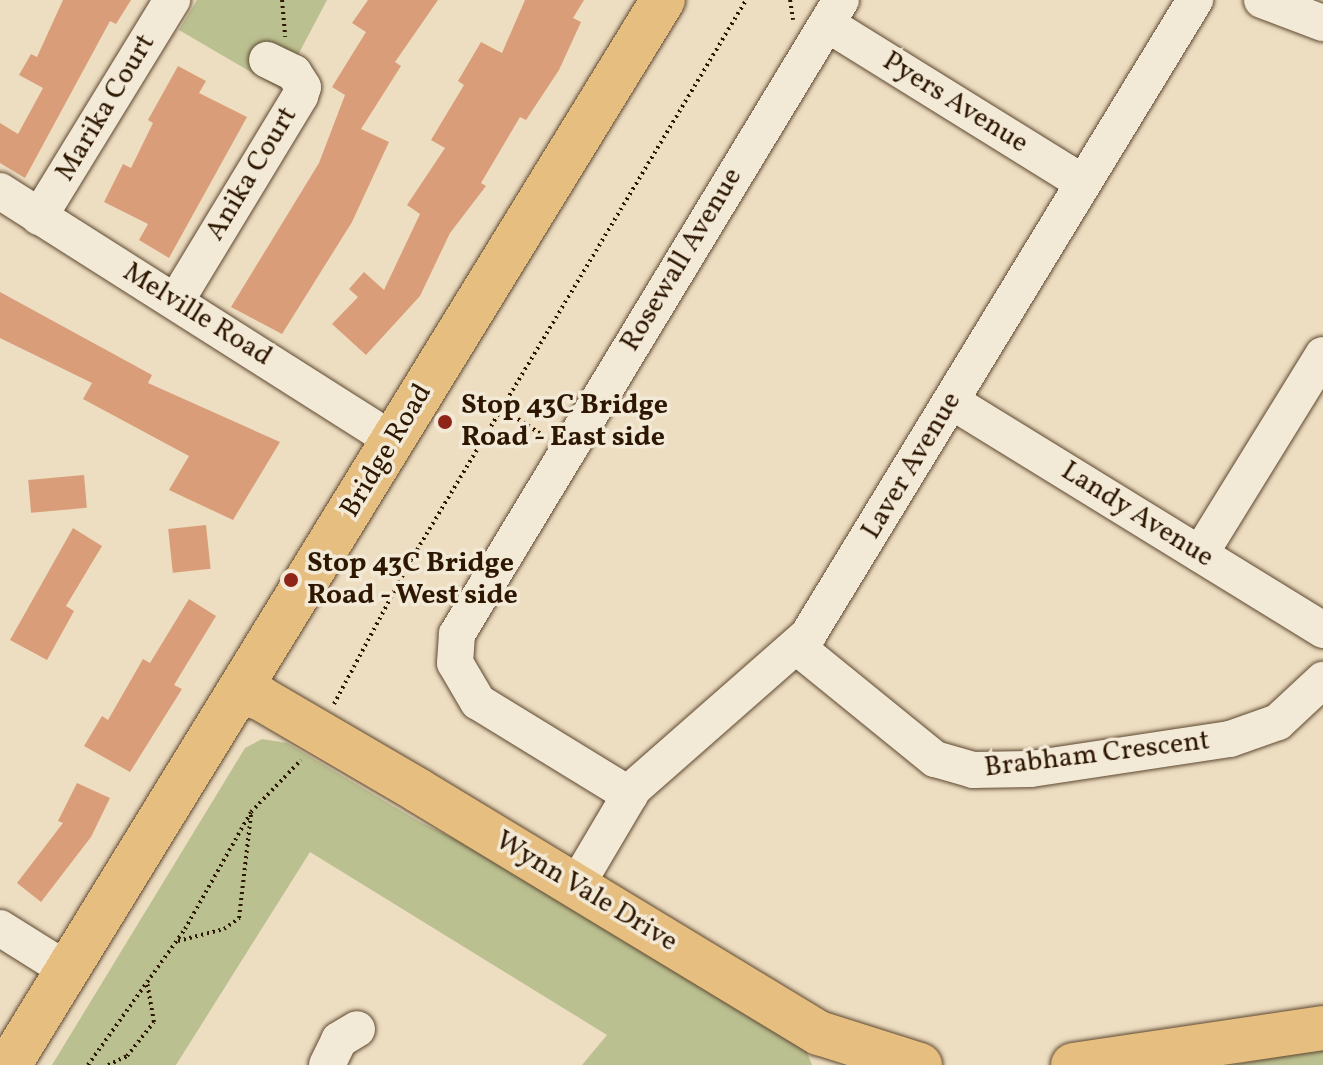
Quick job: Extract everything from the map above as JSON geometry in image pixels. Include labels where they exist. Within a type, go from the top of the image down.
[{"type":"main road","name":"Bridge Road","points":[[404,444],[663,0]]},
{"type":"main road","name":"Bridge Road","points":[[9,1065],[78,974],[404,444],[687,0]]},
{"type":"main road","name":"Wynn Vale Drive","points":[[250,696],[317,732],[576,886],[836,1054],[920,1065]]},
{"type":"main road","name":"Bridge Road","points":[[36,1065],[78,974]]},
{"type":"main road","points":[[1083,1064],[1323,1028]]},
{"type":"street","name":"Marika Court","points":[[39,217],[172,0]]},
{"type":"street","name":"Laver Avenue","points":[[576,886],[630,795],[797,647],[1195,0]]},
{"type":"street","points":[[1262,0],[1323,23]]},
{"type":"street","name":"Pyers Avenue","points":[[834,12],[1083,183]]},
{"type":"street","name":"Rosewall Avenue","points":[[630,795],[478,702],[455,663],[457,634],[834,12]]},
{"type":"street","name":"Anika Court","points":[[176,301],[300,96],[303,87],[294,73],[267,60]]},
{"type":"street","name":"Melville Road","points":[[0,191],[404,444]]},
{"type":"street","points":[[1200,554],[1323,355]]},
{"type":"street","name":"Landy Avenue","points":[[951,401],[1323,630]]},
{"type":"street","name":"Brabham Crescent","points":[[797,647],[935,759],[973,770],[1031,769],[1230,739],[1278,722],[1323,680]]},
{"type":"street","points":[[0,928],[78,974]]},
{"type":"street","points":[[327,1065],[339,1040],[357,1029]]},
{"type":"path","points":[[88,1065],[176,942],[251,812],[298,764],[503,409],[746,0]]},
{"type":"path","points":[[503,409],[553,442]]},
{"type":"path","points":[[176,942],[224,929],[239,918],[251,812]]},
{"type":"path","points":[[108,1065],[127,1056],[154,1022],[147,984]]},
{"type":"green space","points":[[197,0],[327,0],[280,89],[179,30]]},
{"type":"green space","points":[[262,739],[287,743],[420,822],[536,879],[802,1040],[812,1065],[582,1065],[607,1035],[310,852],[176,1065],[52,1065],[245,748]]},
{"type":"green space","points":[[1323,1049],[1323,1065],[1232,1065]]},
{"type":"building","points":[[63,0],[131,0],[116,24],[110,21],[25,178],[0,163],[0,123],[18,134],[43,88],[19,75],[31,54],[37,57]]},
{"type":"building","points":[[368,0],[438,0],[395,62],[401,66],[361,129],[389,142],[352,222],[282,334],[231,307],[319,163],[345,95],[332,87],[366,32],[352,23]]},
{"type":"building","points":[[525,0],[584,0],[573,18],[581,22],[559,70],[526,120],[520,117],[481,183],[486,186],[450,233],[420,296],[366,355],[332,324],[358,297],[349,289],[364,272],[384,290],[420,214],[407,205],[445,148],[431,140],[464,85],[458,81],[481,42],[502,53]]},
{"type":"building","points":[[178,66],[206,81],[199,93],[247,117],[169,258],[139,240],[148,224],[104,202],[123,164],[131,168],[153,123],[148,120]]},
{"type":"building","points":[[0,292],[152,375],[148,383],[280,442],[233,520],[169,490],[189,456],[83,399],[92,383],[0,338]]},
{"type":"building","points":[[84,475],[87,508],[31,513],[28,480]]},
{"type":"building","points":[[206,525],[211,569],[173,573],[168,529]]},
{"type":"building","points":[[73,528],[102,546],[66,606],[74,611],[47,660],[10,640]]},
{"type":"building","points":[[189,599],[216,616],[174,685],[182,689],[130,772],[84,746],[102,716],[108,720],[143,659],[150,663]]},
{"type":"building","points":[[77,783],[110,798],[91,837],[41,902],[17,883],[63,823],[58,821]]},
{"type":"place","name":"Stop 43C Bridge Road - East side","points":[[445,422]]},
{"type":"place","name":"Stop 43C Bridge Road - West side","points":[[291,580]]}]
